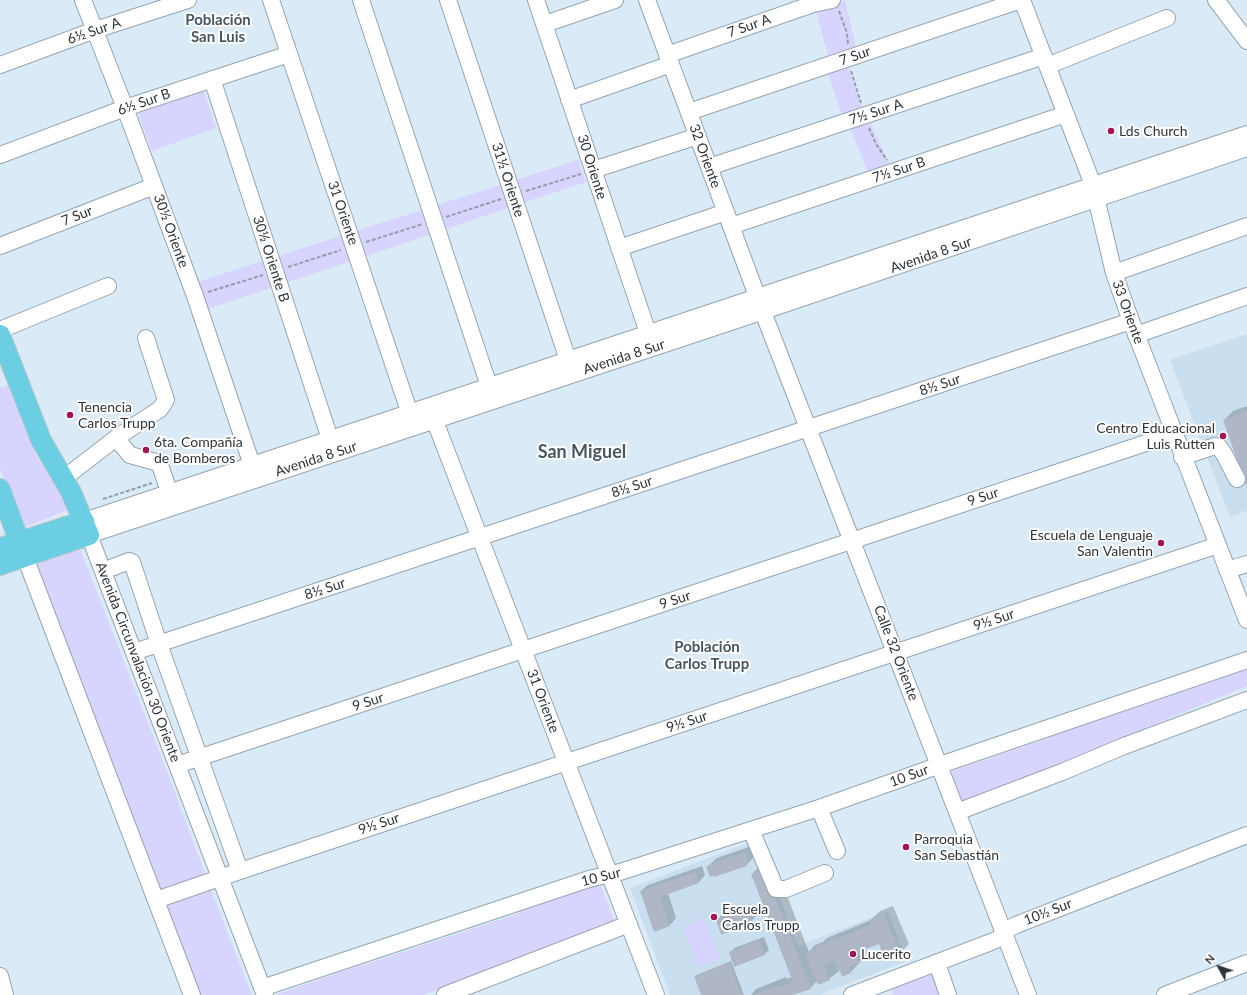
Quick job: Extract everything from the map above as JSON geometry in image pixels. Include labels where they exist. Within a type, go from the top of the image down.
[{"type":"main road","name":"Avenida Circunvalación 30 Oriente","points":[[0,335],[41,440],[71,492],[86,528]]},
{"type":"main road","points":[[0,490],[22,550]]},
{"type":"main road","name":"Avenida 8 Sur","points":[[0,565],[22,550],[86,528]]},
{"type":"main road","name":"Avenida 8 Sur","points":[[0,548],[22,550]]},
{"type":"street","name":"30½ Oriente","points":[[83,0],[195,296],[252,465]]},
{"type":"street","name":"6½ Sur A","points":[[0,65],[95,30],[188,0]]},
{"type":"street","name":"31 Oriente","points":[[271,0],[412,420]]},
{"type":"street","points":[[361,0],[489,386]]},
{"type":"street","name":"31½ Oriente","points":[[448,0],[568,360]]},
{"type":"street","name":"30 Oriente","points":[[536,0],[648,333]]},
{"type":"street","points":[[544,24],[615,0]]},
{"type":"street","name":"32 Oriente","points":[[647,0],[760,304]]},
{"type":"street","name":"7 Sur","points":[[689,112],[1022,0]]},
{"type":"street","name":"33 Oriente","points":[[1022,0],[1095,192],[1114,273],[1133,328],[1173,434],[1247,620]]},
{"type":"street","points":[[1216,0],[1247,41]]},
{"type":"street","name":"7 Sur A","points":[[569,100],[812,2],[835,3]]},
{"type":"street","name":"7½ Sur A","points":[[709,168],[865,116],[1046,61],[1167,18]]},
{"type":"street","name":"6½ Sur B","points":[[0,155],[125,108],[289,54]]},
{"type":"street","name":"30½ Oriente B","points":[[212,79],[330,439]]},
{"type":"street","name":"7½ Sur B","points":[[619,248],[890,173],[1066,114]]},
{"type":"street","name":"Avenida 8 Sur","points":[[1095,192],[1247,134]]},
{"type":"street","points":[[593,170],[698,136]]},
{"type":"street","name":"Avenida 8 Sur","points":[[86,528],[1095,192],[1247,148]]},
{"type":"street","name":"7 Sur","points":[[0,246],[154,186]]},
{"type":"street","points":[[1114,273],[1247,226]]},
{"type":"street","points":[[0,330],[108,286]]},
{"type":"street","name":"8½ Sur","points":[[134,652],[808,428],[1133,328],[1247,296]]},
{"type":"street","name":"Avenida 8 Sur","points":[[431,413],[489,386],[648,333],[760,304]]},
{"type":"street","name":"Calle 32 Oriente","points":[[760,304],[1028,995]]},
{"type":"street","points":[[63,479],[116,438],[160,409],[166,400],[146,338]]},
{"type":"street","name":"31 Oriente","points":[[431,413],[656,995]]},
{"type":"street","name":"Avenida 8 Sur","points":[[172,499],[252,465],[330,439],[412,420]]},
{"type":"street","name":"9 Sur","points":[[177,765],[1173,434]]},
{"type":"street","points":[[116,438],[130,455],[159,463],[172,499]]},
{"type":"street","points":[[1182,457],[1215,446],[1219,447],[1237,479]]},
{"type":"street","name":"Avenida Circunvalación 30 Oriente","points":[[86,528],[264,992]]},
{"type":"street","name":"9½ Sur","points":[[156,900],[1218,545]]},
{"type":"street","points":[[22,550],[192,995]]},
{"type":"street","points":[[103,571],[129,561],[132,562],[159,644],[240,871]]},
{"type":"street","points":[[1227,570],[1247,564]]},
{"type":"street","name":"10 Sur","points":[[264,992],[589,879],[610,874],[819,808],[1247,660]]},
{"type":"street","points":[[957,812],[1062,772],[1131,743],[1247,700]]},
{"type":"street","points":[[819,808],[837,851]]},
{"type":"street","points":[[751,830],[776,889],[786,889],[825,873]]},
{"type":"street","name":"10½ Sur","points":[[852,995],[884,989],[937,963],[991,942],[1016,925],[1247,835]]},
{"type":"street","points":[[445,995],[629,924]]},
{"type":"street","points":[[937,963],[948,995]]},
{"type":"street","points":[[1165,995],[1247,963]]},
{"type":"street","points":[[0,976],[5,995]]},
{"type":"path","points":[[835,3],[847,33],[848,59],[865,116],[876,144],[888,162],[890,173]]},
{"type":"path","points":[[195,296],[593,170]]},
{"type":"shaded area","points":[[845,0],[856,47],[828,55],[816,11]]},
{"type":"shaded area","points":[[846,63],[863,109],[842,115],[827,71]]},
{"type":"shaded area","points":[[204,91],[216,128],[152,151],[138,113]]},
{"type":"shaded area","points":[[869,120],[890,165],[868,172],[850,128]]},
{"type":"shaded area","points":[[578,160],[586,182],[208,309],[197,282]]},
{"type":"shaded area","name":"Centro Educacional Luis Rutten","points":[[1247,334],[1247,511],[1230,517],[1170,360]]},
{"type":"shaded area","points":[[9,385],[36,455],[72,508],[23,528],[0,468],[0,388]]},
{"type":"shaded area","points":[[80,549],[252,995],[198,995],[34,565]]},
{"type":"shaded area","points":[[1247,669],[1247,686],[1121,738],[1124,746],[1062,772],[1059,764],[957,806],[944,774],[1049,738],[1048,732],[1111,708],[1114,715]]},
{"type":"shaded area","name":"Escuela Carlos Trupp","points":[[758,839],[798,946],[888,911],[907,961],[819,995],[670,995],[630,888]]},
{"type":"shaded area","points":[[596,882],[598,887],[601,886],[615,922],[424,995],[275,995],[360,965],[361,966],[520,913],[519,911]]},
{"type":"shaded area","points":[[704,918],[720,959],[699,967],[683,927]]},
{"type":"shaded area","points":[[929,974],[934,976],[941,995],[893,995],[892,992],[895,987]]},
{"type":"building","points":[[1247,411],[1247,488],[1223,420]]},
{"type":"building","points":[[746,853],[749,863],[746,865],[747,866],[710,877],[706,867],[710,866],[710,864]]},
{"type":"building","points":[[764,869],[811,989],[793,995],[754,995],[777,986],[778,988],[793,982],[751,874]]},
{"type":"building","points":[[695,872],[699,883],[660,897],[670,926],[654,932],[640,891]]},
{"type":"building","points":[[746,908],[752,922],[721,935],[716,920]]},
{"type":"building","points":[[884,914],[900,954],[885,960],[879,944],[855,953],[859,963],[849,967],[851,973],[842,977],[840,971],[838,972],[834,961],[824,966],[830,980],[818,985],[805,954],[817,949],[816,947],[871,925],[869,920]]},
{"type":"building","points":[[759,940],[765,955],[734,967],[729,952]]},
{"type":"building","points":[[729,962],[741,995],[701,995],[694,976]]},
{"type":"place","name":"Lds Church","points":[[1111,131]]},
{"type":"place","name":"Tenencia Carlos Trupp","points":[[70,415]]},
{"type":"place","name":"Centro Educacional Luis Rutten","points":[[1223,436]]},
{"type":"place","name":"6ta. Compañía de Bomberos","points":[[146,450]]},
{"type":"place","name":"Escuela de Lenguaje San Valentin","points":[[1161,543]]},
{"type":"place","name":"Parroquia San Sebastián","points":[[906,847]]},
{"type":"place","name":"Escuela Carlos Trupp","points":[[714,917]]},
{"type":"place","name":"Lucerito","points":[[853,954]]},
{"type":"district","name":"Población San Luis","points":[[218,28]]},
{"type":"district","name":"San Miguel","points":[[582,452]]},
{"type":"district","name":"Población Carlos Trupp","points":[[707,656]]}]
